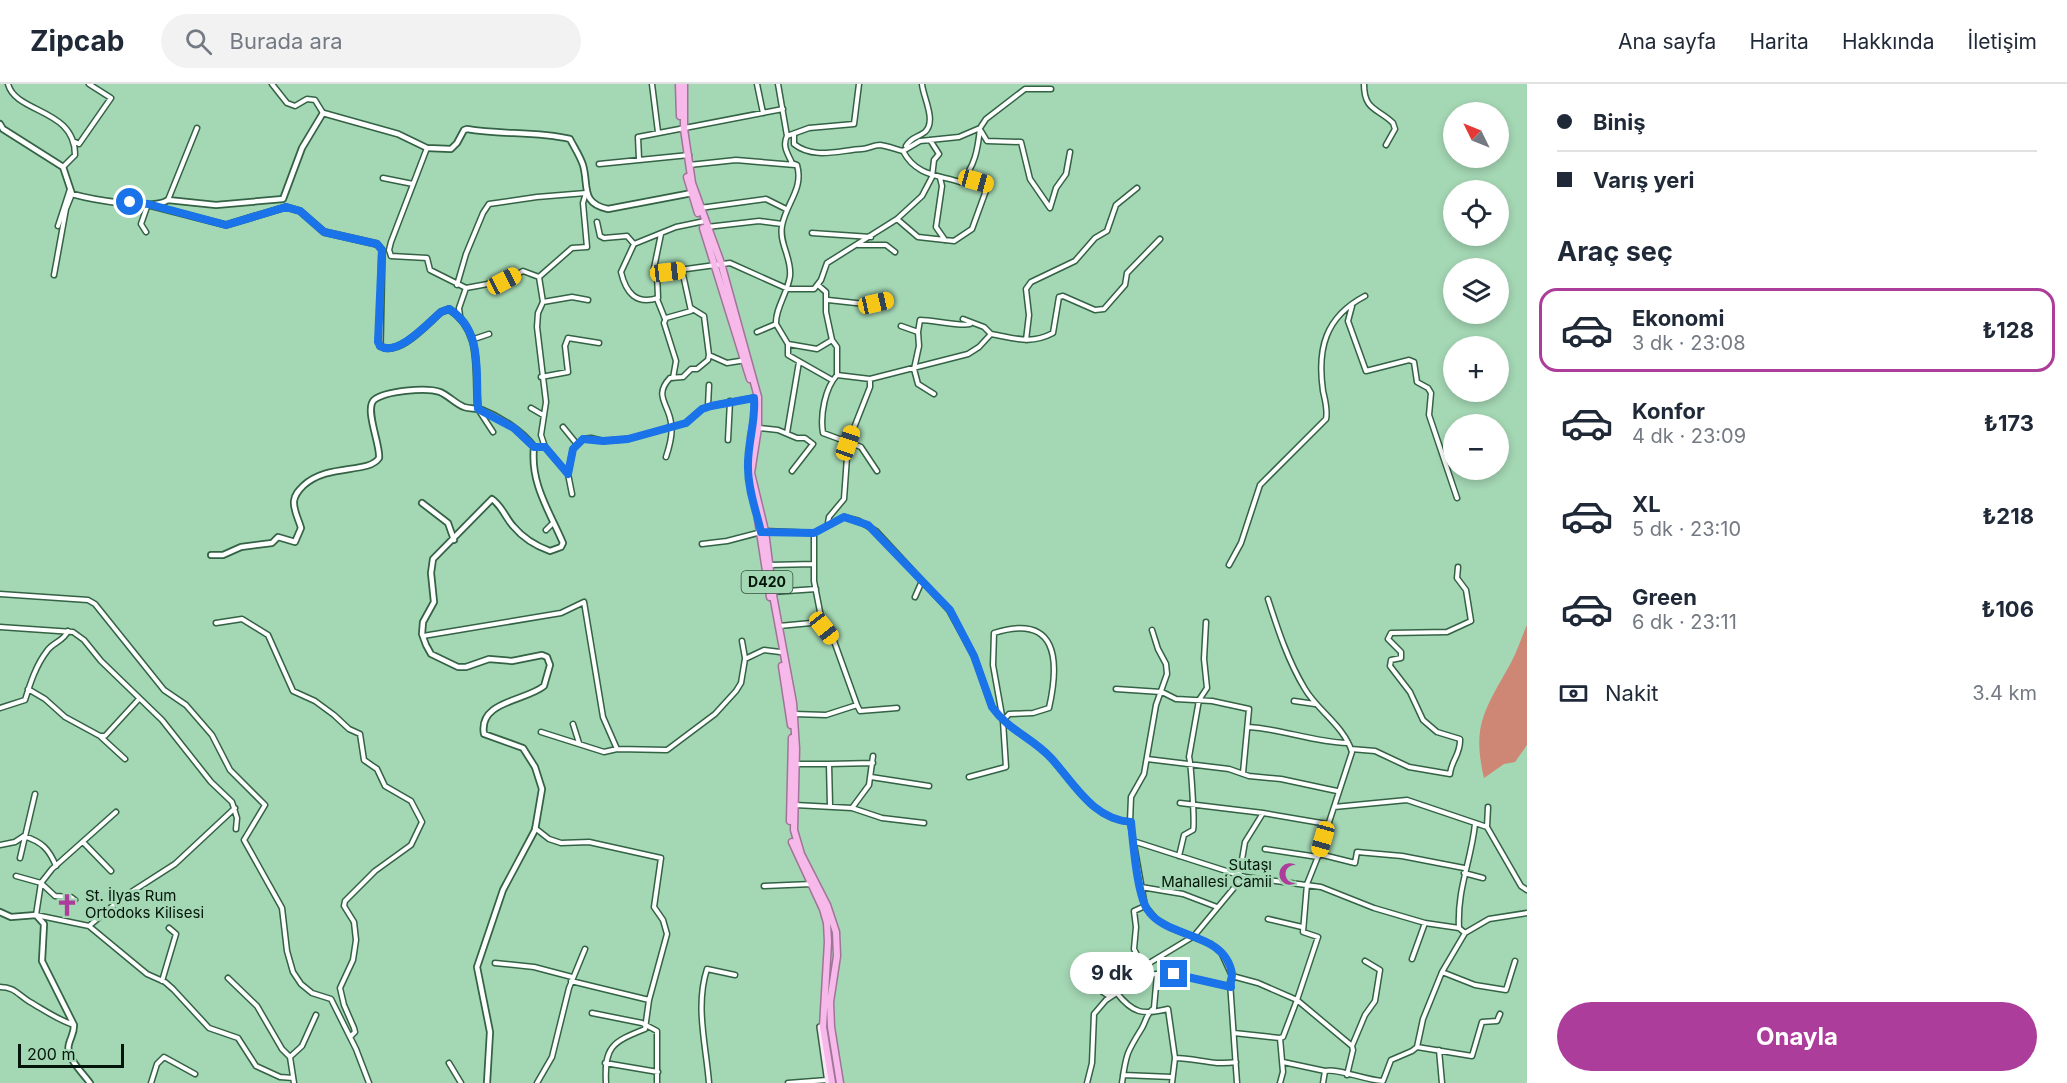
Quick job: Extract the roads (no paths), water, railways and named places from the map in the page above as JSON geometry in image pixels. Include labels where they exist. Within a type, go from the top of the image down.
[{"type":"highway","name":"D420","points":[[679,84],[692,193],[700,208],[704,223]]},
{"type":"highway","name":"D420","points":[[683,129],[684,84]]},
{"type":"highway","name":"D420","points":[[688,156],[692,193],[719,263],[756,397],[758,428],[752,473],[770,565],[794,714],[796,841],[827,904],[836,932],[837,956],[830,1002],[831,1027],[840,1083]]},
{"type":"highway","name":"D420","points":[[756,397],[748,466],[750,491],[763,531],[792,732],[790,829],[795,851],[823,909],[828,933],[824,1008],[829,1082]]},
{"type":"street","points":[[8,84],[17,98],[49,115],[67,129],[75,142],[75,155],[63,167]]},
{"type":"street","points":[[75,142],[79,144],[111,98],[89,84]]},
{"type":"street","points":[[272,84],[287,103],[295,106],[308,99],[315,100],[323,113],[398,134],[427,148],[451,149],[467,129],[494,134],[555,135],[570,139],[582,163],[586,193],[583,203],[587,247],[572,248],[539,278]]},
{"type":"street","points":[[652,84],[658,132]]},
{"type":"street","points":[[757,84],[763,113]]},
{"type":"street","points":[[778,84],[787,136],[785,147],[792,164],[797,165]]},
{"type":"street","points":[[787,136],[809,128],[854,124],[859,84]]},
{"type":"street","points":[[904,149],[912,137],[925,132],[929,126],[930,117],[921,84]]},
{"type":"street","points":[[1364,84],[1367,102],[1372,110],[1393,123],[1395,129],[1386,145]]},
{"type":"street","points":[[904,149],[907,158],[932,177],[960,182],[966,177],[973,164],[980,128],[986,120],[1026,87],[1050,89]]},
{"type":"street","points":[[639,159],[638,137],[654,136],[658,132],[783,109]]},
{"type":"street","points":[[148,204],[163,203],[168,200],[216,205],[283,199],[302,148],[323,113]]},
{"type":"street","points":[[0,124],[3,129],[63,167],[71,191],[54,275]]},
{"type":"street","points":[[794,134],[794,144],[801,149],[827,154],[845,149],[864,150],[879,145],[904,149],[930,140],[959,137],[980,128]]},
{"type":"street","points":[[980,128],[987,141],[1021,142],[1030,179],[1050,208],[1056,188],[1066,174],[1070,152]]},
{"type":"street","points":[[168,200],[197,129]]},
{"type":"street","points":[[657,273],[730,262],[788,289],[808,290],[818,285],[827,263],[897,219],[922,196],[932,177],[932,165],[939,154],[930,140]]},
{"type":"street","points":[[427,148],[391,242],[390,253],[394,257],[427,258],[430,270],[466,288],[504,281],[524,271],[539,278]]},
{"type":"street","points":[[599,164],[688,156]]},
{"type":"street","points":[[688,165],[736,160],[797,165]]},
{"type":"street","points":[[757,332],[776,324],[788,289],[790,273],[781,240],[782,224],[786,209],[798,189],[800,175],[797,165]]},
{"type":"street","points":[[897,219],[918,237],[954,241],[972,229],[988,185],[966,177]]},
{"type":"street","points":[[383,178],[413,184]]},
{"type":"street","points":[[940,178],[942,186],[936,227],[945,240]]},
{"type":"street","points":[[1026,341],[1029,315],[1026,289],[1031,282],[1075,261],[1095,238],[1107,231],[1116,205],[1137,188]]},
{"type":"street","points":[[71,191],[148,204],[226,225],[286,207],[300,211],[324,232],[377,244],[382,250],[378,342],[384,349],[400,345],[412,338],[441,312],[449,309],[460,316]]},
{"type":"street","points":[[58,226],[71,191]]},
{"type":"street","points":[[586,193],[596,206],[608,209],[692,193]]},
{"type":"street","points":[[457,285],[466,254],[489,204],[537,196],[586,193]]},
{"type":"street","points":[[700,208],[765,199],[786,209]]},
{"type":"street","points":[[146,232],[141,224],[148,204]]},
{"type":"street","points":[[656,299],[634,298],[622,278],[623,267],[634,244],[676,227],[704,223],[759,221],[782,224]]},
{"type":"street","points":[[597,222],[600,236],[604,238],[627,236],[634,244]]},
{"type":"street","points":[[812,233],[871,237]]},
{"type":"street","points":[[661,234],[654,268],[659,286],[656,299],[665,320],[676,361],[673,378]]},
{"type":"street","points":[[963,319],[984,327],[991,334],[1026,341],[1042,339],[1053,333],[1059,297],[1063,296],[1095,310],[1104,309],[1125,285],[1127,273],[1160,239]]},
{"type":"street","points":[[858,245],[886,245],[895,252]]},
{"type":"street","points":[[665,320],[691,312],[682,270]]},
{"type":"street","points":[[539,278],[543,302],[538,313],[537,327],[546,402],[541,435],[545,447],[568,474]]},
{"type":"street","points":[[818,285],[826,292],[828,300],[826,312],[832,340],[837,347],[837,375],[832,380],[825,401],[823,433],[861,447],[877,471]]},
{"type":"street","points":[[466,288],[459,308],[460,316],[474,339],[478,409],[493,432]]},
{"type":"street","points":[[1229,565],[1241,543],[1260,485],[1326,419],[1321,364],[1327,330],[1343,311],[1365,296]]},
{"type":"street","points":[[543,302],[572,297],[588,300]]},
{"type":"street","points":[[828,300],[866,304],[888,300]]},
{"type":"street","points":[[1352,306],[1348,321],[1366,371],[1409,360],[1414,362],[1417,382],[1428,388],[1431,393],[1429,415],[1457,498]]},
{"type":"street","points":[[666,458],[672,426],[661,389],[673,378],[683,377],[691,369],[697,369],[708,360],[709,355],[704,316],[691,308]]},
{"type":"street","points":[[934,394],[918,384],[914,369],[919,346],[920,320],[943,320],[957,326],[970,323]]},
{"type":"street","points":[[776,324],[789,344],[788,355],[832,380]]},
{"type":"street","points":[[901,326],[918,332]]},
{"type":"street","points":[[474,339],[486,337],[489,334]]},
{"type":"street","points":[[837,375],[870,379],[914,369],[968,354],[979,347],[991,334]]},
{"type":"street","points":[[543,377],[568,372],[565,346],[568,338],[599,343]]},
{"type":"street","points":[[789,344],[817,349],[832,340]]},
{"type":"street","points":[[709,355],[727,363],[747,360]]},
{"type":"street","points":[[787,433],[799,362]]},
{"type":"street","points":[[828,523],[829,517],[844,499],[848,443],[870,387],[870,379]]},
{"type":"street","points":[[708,407],[709,385]]},
{"type":"street","points":[[211,555],[272,543],[278,537],[295,542],[302,528],[294,501],[297,492],[307,482],[321,474],[339,468],[370,466],[379,458],[380,449],[373,428],[371,405],[374,400],[400,392],[426,388],[444,394],[463,407],[478,409],[514,428],[534,447],[536,481],[552,524],[563,543],[557,551],[550,551],[532,543],[514,528],[498,503],[492,499],[433,559],[430,573],[434,602],[423,622],[423,636],[432,654],[458,668],[466,668],[489,659],[512,661],[542,655],[547,657],[550,665],[544,686],[528,696],[499,705],[492,711],[483,729],[484,734],[523,748],[531,757],[542,789],[535,828],[503,890],[477,967],[490,1032],[487,1083]]},
{"type":"street","points":[[576,443],[591,438],[603,441],[628,439],[686,423],[708,407],[756,397]]},
{"type":"street","points":[[728,440],[730,401]]},
{"type":"street","points":[[531,408],[543,416]]},
{"type":"street","points":[[563,427],[576,443]]},
{"type":"street","points":[[758,428],[805,438],[813,444],[792,471]]},
{"type":"street","points":[[572,494],[568,474],[576,443]]},
{"type":"street","points":[[534,447],[545,447]]},
{"type":"street","points":[[422,503],[448,523],[454,540]]},
{"type":"street","points":[[702,544],[730,542],[763,531],[814,533],[828,523],[844,517],[868,525],[958,622],[974,656],[992,707],[1003,721],[1051,758],[1089,803],[1113,819],[1131,822]]},
{"type":"street","points":[[546,530],[552,524]]},
{"type":"street","points":[[814,533],[816,589],[822,622],[834,641],[857,705],[860,711],[897,708]]},
{"type":"street","points":[[770,565],[814,564]]},
{"type":"street","points":[[1351,749],[1375,751],[1409,766],[1449,776],[1450,767],[1461,750],[1460,740],[1437,732],[1423,720],[1410,692],[1390,666],[1391,660],[1401,658],[1401,652],[1388,639],[1391,633],[1447,632],[1471,621],[1466,590],[1457,578],[1458,567]]},
{"type":"street","points":[[915,597],[922,581]]},
{"type":"street","points":[[773,592],[816,589]]},
{"type":"street","points":[[0,594],[88,600],[164,690],[186,705],[212,735],[230,770],[265,805],[244,840],[282,908],[286,951],[293,972],[301,984],[312,993],[331,999],[369,1083]]},
{"type":"street","points":[[1268,599],[1288,657],[1316,704],[1335,724],[1351,749]]},
{"type":"street","points":[[423,636],[561,613],[584,602],[603,717],[617,749]]},
{"type":"street","points":[[216,623],[242,619],[268,636],[293,691],[324,708],[349,729],[360,735],[364,760],[377,769],[385,786],[411,801],[422,822],[411,845],[375,871],[345,901],[344,906],[354,922],[356,931],[353,960],[340,988],[355,1032],[350,1037]]},
{"type":"street","points":[[1179,856],[1184,835],[1194,827],[1191,803],[1192,766],[1189,757],[1199,700],[1207,688],[1204,659],[1206,621]]},
{"type":"street","points":[[779,626],[822,622]]},
{"type":"street","points":[[0,627],[68,631],[84,640],[100,661],[121,678],[138,700],[162,720],[235,808],[236,829]]},
{"type":"street","points":[[969,777],[1006,767],[1003,721],[993,665],[994,633],[1024,627],[1038,630],[1047,638],[1053,662],[1049,708],[1033,713],[1009,714],[1003,721]]},
{"type":"street","points":[[1152,630],[1166,664],[1144,774],[1131,797],[1133,841],[1141,887],[1145,906],[1156,919],[1171,928],[1194,936],[1221,952],[1232,976],[1237,1083]]},
{"type":"street","points":[[0,708],[25,700],[28,689],[48,650],[60,642],[68,631]]},
{"type":"street","points":[[541,732],[604,752],[617,749],[661,752],[675,747],[689,732],[715,714],[736,691],[741,683],[745,659],[742,641]]},
{"type":"street","points":[[745,659],[764,650],[780,652]]},
{"type":"street","points":[[28,689],[45,699],[64,717],[100,736],[125,759]]},
{"type":"street","points":[[1116,689],[1162,692],[1176,699],[1199,700],[1249,708],[1243,773]]},
{"type":"street","points":[[100,736],[105,736],[138,700]]},
{"type":"street","points":[[1294,701],[1316,704]]},
{"type":"street","points":[[794,714],[825,715],[857,705]]},
{"type":"street","points":[[573,724],[579,743]]},
{"type":"street","points":[[1249,727],[1279,729],[1329,742],[1347,743]]},
{"type":"street","points":[[1280,1083],[1283,1062],[1280,1057],[1280,1038],[1283,1037],[1297,1000],[1318,937],[1303,932],[1307,884],[1334,807],[1351,749]]},
{"type":"street","points":[[852,808],[869,785],[873,756]]},
{"type":"street","points":[[1147,759],[1229,769],[1337,791]]},
{"type":"street","points":[[795,765],[873,763]]},
{"type":"street","points":[[830,764],[830,806]]},
{"type":"street","points":[[871,777],[929,786]]},
{"type":"street","points":[[21,858],[35,794]]},
{"type":"street","points":[[1334,807],[1407,800],[1487,827]]},
{"type":"street","points":[[1180,803],[1328,824]]},
{"type":"street","points":[[794,806],[852,808],[882,818],[924,823]]},
{"type":"street","points":[[1488,807],[1487,827],[1521,886],[1527,890]]},
{"type":"street","points":[[89,926],[122,898],[175,864],[235,808]]},
{"type":"street","points":[[36,915],[41,883],[56,866],[116,812]]},
{"type":"street","points":[[1087,1083],[1092,1063],[1094,1014],[1116,992],[1127,987],[1143,969],[1194,936],[1238,883],[1245,842],[1263,813]]},
{"type":"street","points":[[1459,928],[1457,903],[1475,824]]},
{"type":"street","points":[[535,828],[549,839],[561,843],[589,842],[661,858],[654,908],[663,921],[667,934],[649,1000],[645,1029],[615,1042],[605,1063],[606,1083]]},
{"type":"street","points":[[0,845],[15,842],[24,836]]},
{"type":"street","points":[[24,836],[39,841],[50,852],[56,866]]},
{"type":"street","points":[[1133,841],[1239,875],[1307,884],[1425,923],[1459,928],[1465,933]]},
{"type":"street","points":[[83,842],[111,871]]},
{"type":"street","points":[[1265,849],[1318,855],[1355,863],[1357,852],[1386,854],[1464,871],[1483,878]]},
{"type":"street","points":[[1469,851],[1477,850]]},
{"type":"street","points":[[16,876],[41,883],[55,896],[71,897],[75,900]]},
{"type":"street","points":[[764,886],[812,884]]},
{"type":"street","points":[[1141,887],[1183,894],[1217,907]]},
{"type":"street","points":[[1143,969],[1134,949],[1134,911],[1145,906]]},
{"type":"street","points":[[0,912],[11,917],[36,915],[89,926],[147,974],[173,989],[209,1028],[238,1038],[256,1066],[294,1081],[290,1057],[282,1049],[257,1006],[228,978]]},
{"type":"street","points":[[1417,1047],[1424,1019],[1442,972],[1465,933],[1489,919],[1527,913]]},
{"type":"street","points":[[36,915],[44,924],[42,961],[74,1025],[68,1053],[90,1083]]},
{"type":"street","points":[[1268,919],[1302,927]]},
{"type":"street","points":[[1412,959],[1425,923]]},
{"type":"street","points":[[162,981],[176,934],[169,928]]},
{"type":"street","points":[[537,1083],[552,1057],[572,979],[585,949]]},
{"type":"street","points":[[1347,1076],[1352,1046],[1365,1015],[1375,1001],[1380,970],[1365,961]]},
{"type":"street","points":[[1442,972],[1475,985],[1506,990],[1515,961]]},
{"type":"street","points":[[495,963],[534,967],[649,1000]]},
{"type":"street","points":[[709,1083],[701,1010],[705,974],[707,969],[735,975]]},
{"type":"street","points":[[1122,1083],[1127,1049],[1143,1027],[1147,1014],[1154,1008],[1157,974],[1138,975]]},
{"type":"street","points":[[1174,974],[1231,987]]},
{"type":"street","points":[[1232,976],[1258,982],[1297,1000],[1352,1046]]},
{"type":"street","points":[[1089,983],[1110,997]]},
{"type":"street","points":[[0,987],[17,990],[29,1001],[59,1020],[74,1025]]},
{"type":"street","points":[[1116,992],[1125,1004],[1147,1014],[1168,1009],[1175,1058],[1172,1083]]},
{"type":"street","points":[[592,1013],[645,1025],[657,1031],[657,1083],[662,1083]]},
{"type":"street","points":[[1283,1062],[1325,1071],[1334,1070],[1347,1076],[1382,1082],[1391,1060],[1417,1047],[1472,1056],[1482,1022],[1497,1021],[1500,1014]]},
{"type":"street","points":[[290,1057],[302,1046],[316,1015]]},
{"type":"street","points":[[1234,1033],[1280,1038]]},
{"type":"street","points":[[1439,1050],[1442,1083]]},
{"type":"street","points":[[151,1083],[157,1064],[164,1057],[195,1074]]},
{"type":"street","points":[[1175,1058],[1196,1058],[1210,1064],[1236,1062]]},
{"type":"street","points":[[449,1062],[461,1083]]},
{"type":"street","points":[[605,1063],[658,1072]]},
{"type":"street","points":[[1323,1083],[1325,1071]]},
{"type":"street","points":[[1123,1075],[1172,1077]]},
{"type":"street","points":[[788,1083],[829,1082]]},
{"type":"place","name":"Sutaşı Mahallesi Camii","points":[[1290,874]]},
{"type":"place","name":"St. İlyas Rum Ortodoks Kilisesi","points":[[67,905]]}]
